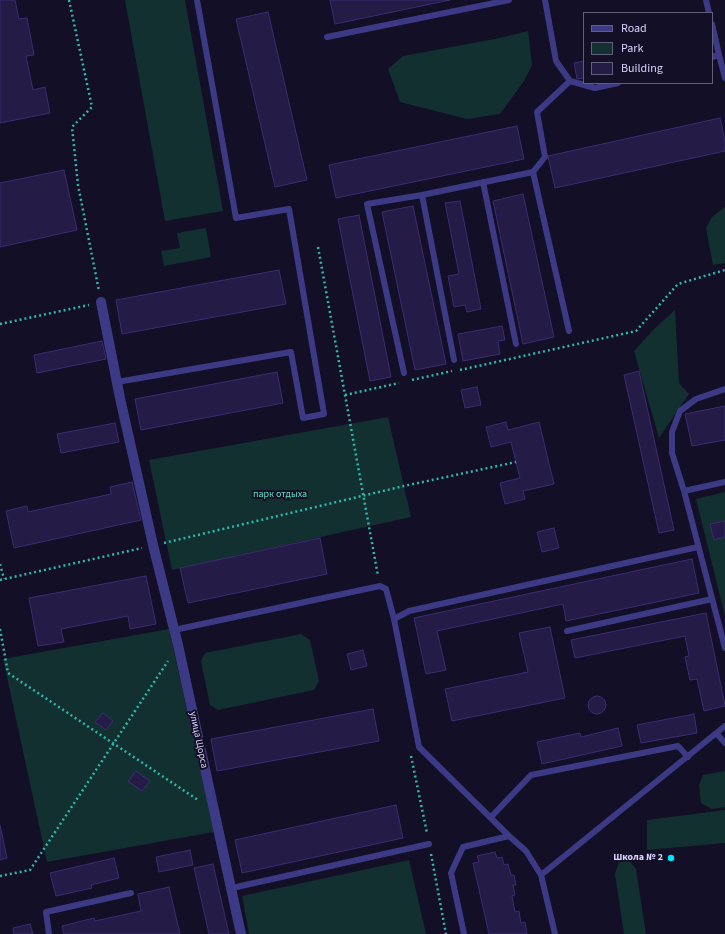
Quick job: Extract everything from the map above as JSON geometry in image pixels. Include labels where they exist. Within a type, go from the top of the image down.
[{"type":"street","name":"улица Щорса","points":[[101,302],[117,382],[178,645],[241,934]]},
{"type":"lane","points":[[117,382],[291,352],[303,418],[324,414],[289,209],[236,218],[197,0]]},
{"type":"lane","points":[[327,37],[509,0]]},
{"type":"lane","points":[[545,0],[556,61],[570,81],[595,88],[613,84]]},
{"type":"lane","points":[[706,0],[710,12]]},
{"type":"lane","points":[[713,28],[725,78]]},
{"type":"lane","points":[[713,57],[720,55]]},
{"type":"lane","points":[[404,373],[367,204],[422,195],[533,172],[545,157],[537,112],[570,81]]},
{"type":"lane","points":[[533,172],[568,331]]},
{"type":"lane","points":[[483,182],[516,344]]},
{"type":"lane","points":[[422,195],[454,360]]},
{"type":"lane","points":[[725,389],[696,399],[680,411],[672,432],[672,453],[684,492],[725,648]]},
{"type":"lane","points":[[684,492],[725,482]]},
{"type":"lane","points":[[394,619],[409,610],[698,547]]},
{"type":"lane","points":[[174,630],[380,586],[386,589],[394,619],[419,747],[526,851],[541,875],[554,934]]},
{"type":"lane","points":[[567,631],[712,599]]},
{"type":"lane","points":[[541,875],[725,726]]},
{"type":"lane","points":[[717,734],[725,743]]},
{"type":"lane","points":[[491,817],[531,775],[678,746],[688,757]]},
{"type":"lane","points":[[464,934],[451,873],[463,847],[509,836]]},
{"type":"lane","points":[[232,888],[429,844]]},
{"type":"lane","points":[[49,934],[46,912],[131,892]]},
{"type":"path","points":[[0,324],[101,302],[78,185],[72,127],[92,107],[69,0]]},
{"type":"path","points":[[345,395],[636,331],[678,284],[725,270]]},
{"type":"path","points":[[0,564],[2,580],[404,486],[516,462]]},
{"type":"path","points":[[0,629],[8,673],[213,810]]},
{"type":"path","points":[[0,876],[30,870],[178,645]]},
{"type":"green space","points":[[125,0],[185,0],[223,211],[165,221]]},
{"type":"green space","points":[[528,31],[532,65],[524,81],[500,114],[467,119],[400,102],[388,69],[403,56],[500,38]]},
{"type":"green space","points":[[725,207],[725,263],[713,265],[706,228],[712,217]]},
{"type":"green space","points":[[206,228],[211,257],[164,266],[161,251],[180,248],[177,233]]},
{"type":"green space","points":[[675,310],[679,383],[689,394],[659,438],[634,351],[654,329]]},
{"type":"green space","name":"парк отдыха","points":[[388,417],[411,517],[172,570],[149,460]]},
{"type":"green space","points":[[725,492],[725,616],[696,499]]},
{"type":"green space","points":[[169,629],[214,832],[47,862],[3,659]]},
{"type":"green space","points":[[301,634],[310,640],[319,681],[314,690],[218,710],[210,705],[201,661],[205,653]]},
{"type":"green space","points":[[725,771],[725,807],[712,809],[701,803],[699,785],[703,775]]},
{"type":"green space","points":[[725,810],[725,843],[647,850],[647,820]]},
{"type":"green space","points":[[409,860],[426,934],[249,934],[242,896]]},
{"type":"green space","points":[[629,860],[636,869],[646,934],[624,934],[615,874],[619,862]]},
{"type":"building","points":[[0,0],[15,0],[19,19],[27,18],[34,55],[26,56],[33,90],[45,87],[50,113],[0,123]]},
{"type":"building","points":[[330,0],[450,0],[335,24]]},
{"type":"building","points":[[268,12],[307,180],[275,187],[236,19]]},
{"type":"building","points":[[583,61],[583,78],[577,79],[574,63]]},
{"type":"building","points":[[720,118],[725,141],[725,151],[555,188],[548,156]]},
{"type":"building","points":[[517,126],[524,159],[336,198],[329,165]]},
{"type":"building","points":[[64,170],[77,230],[0,247],[0,183]]},
{"type":"building","points":[[523,194],[554,337],[523,344],[493,201]]},
{"type":"building","points":[[460,201],[481,309],[467,312],[465,305],[454,307],[448,276],[459,274],[445,203]]},
{"type":"building","points":[[413,206],[446,364],[415,370],[382,212]]},
{"type":"building","points":[[359,215],[391,377],[370,381],[338,219]]},
{"type":"building","points":[[279,270],[286,304],[122,334],[116,300]]},
{"type":"building","points":[[502,326],[505,340],[498,341],[500,354],[463,361],[458,334]]},
{"type":"building","points":[[102,341],[106,359],[37,373],[34,355]]},
{"type":"building","points":[[639,371],[674,530],[659,533],[624,375]]},
{"type":"building","points":[[277,372],[283,403],[141,430],[135,399]]},
{"type":"building","points":[[477,387],[481,405],[465,408],[461,390]]},
{"type":"building","points":[[725,406],[725,440],[692,446],[685,414]]},
{"type":"building","points":[[506,422],[508,430],[539,422],[554,484],[523,491],[525,499],[505,504],[500,483],[520,478],[511,442],[491,447],[486,427]]},
{"type":"building","points":[[115,423],[119,442],[61,453],[57,434]]},
{"type":"building","points":[[132,482],[141,520],[14,548],[6,511],[27,506],[28,512],[111,494],[110,487]]},
{"type":"building","points":[[725,521],[725,537],[714,540],[710,524]]},
{"type":"building","points":[[554,528],[559,548],[542,552],[537,532]]},
{"type":"building","points":[[320,538],[327,574],[188,603],[180,568]]},
{"type":"building","points":[[692,559],[699,593],[566,621],[563,604],[437,631],[446,670],[426,674],[414,618]]},
{"type":"building","points":[[146,576],[156,624],[130,629],[128,616],[61,629],[64,642],[38,646],[29,598]]},
{"type":"building","points":[[706,613],[725,706],[704,711],[697,679],[690,680],[685,657],[689,656],[685,636],[575,658],[571,640]]},
{"type":"building","points":[[550,627],[565,698],[452,721],[445,689],[528,672],[519,633]]},
{"type":"building","points":[[363,650],[367,666],[351,670],[347,654]]},
{"type":"building","points":[[597,696],[603,699],[606,705],[603,711],[597,714],[591,711],[588,705],[591,699]]},
{"type":"building","points":[[373,709],[379,741],[217,771],[211,739]]},
{"type":"building","points":[[103,713],[113,721],[106,730],[95,722]]},
{"type":"building","points":[[694,714],[697,733],[641,743],[637,725]]},
{"type":"building","points":[[618,728],[622,746],[542,764],[537,742],[580,733],[581,737]]},
{"type":"building","points":[[136,771],[150,781],[142,791],[128,781]]},
{"type":"building","points":[[396,805],[403,838],[242,873],[235,840]]},
{"type":"building","points":[[0,825],[7,858],[0,860]]},
{"type":"building","points":[[190,850],[193,865],[159,872],[156,857]]},
{"type":"building","points":[[495,852],[497,858],[502,857],[504,865],[508,864],[511,875],[514,875],[516,885],[513,885],[515,895],[512,896],[515,912],[519,911],[521,923],[525,922],[527,934],[489,934],[473,863],[479,862],[477,856]]},
{"type":"building","points":[[114,858],[119,878],[91,885],[92,888],[56,896],[50,873]]},
{"type":"building","points":[[213,864],[229,934],[209,934],[194,868]]},
{"type":"building","points":[[169,887],[180,934],[64,934],[62,926],[94,918],[95,921],[141,911],[138,894]]},
{"type":"building","points":[[30,924],[33,934],[14,934],[13,928]]},
{"type":"place","name":"Школа № 2","points":[[671,858]]}]
